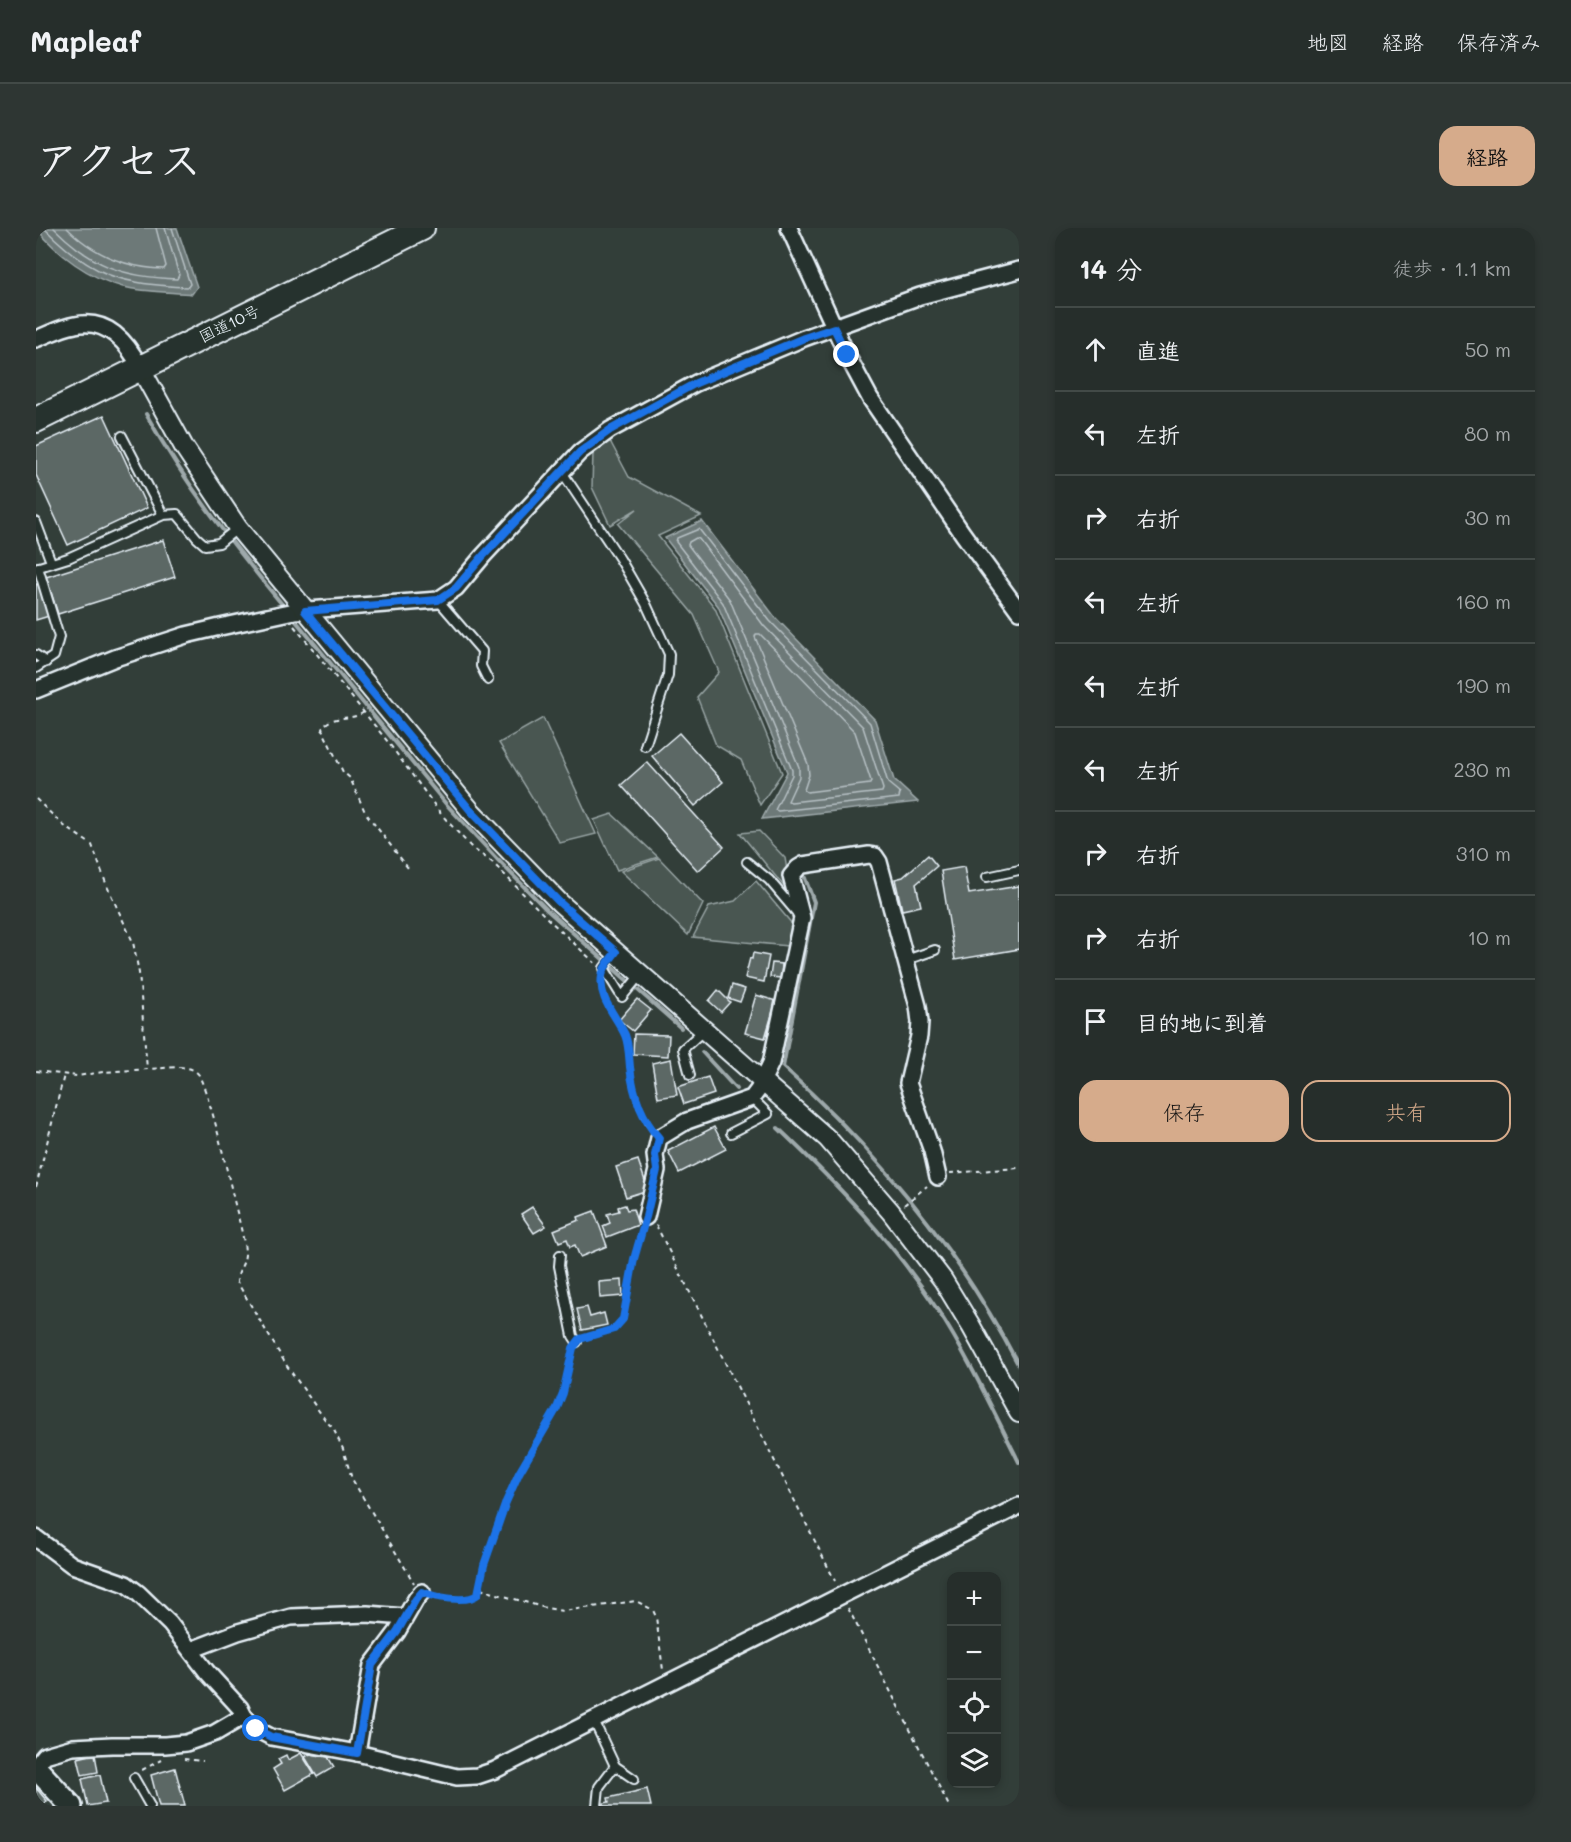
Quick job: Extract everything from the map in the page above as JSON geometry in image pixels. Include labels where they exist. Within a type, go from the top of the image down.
[{"type":"highway","name":"国道10号","points":[[36,420],[422,228]]},
{"type":"main road","points":[[36,1767],[71,1806]]},
{"type":"street","points":[[789,228],[834,328],[870,398],[1019,611]]},
{"type":"street","points":[[36,690],[115,658],[186,635],[292,612],[438,600],[456,588],[580,452],[610,430],[696,383],[804,338],[920,296],[1019,270]]},
{"type":"street","points":[[36,339],[84,324],[101,326],[121,338],[140,367],[231,534],[292,612],[471,811],[560,903],[609,961],[704,1030],[828,1139],[916,1244],[971,1326],[1019,1413]]},
{"type":"street","points":[[646,1217],[657,1170],[655,1155],[659,1138],[687,1121],[752,1098],[771,1063],[802,918],[791,876],[803,865],[868,855],[875,856],[879,862],[906,960],[920,1023],[908,1083],[932,1150],[938,1177]]},
{"type":"street","points":[[36,1538],[72,1565],[126,1584],[138,1593],[170,1624],[256,1729],[271,1737],[357,1753],[448,1775],[477,1776],[495,1770],[1019,1506]]},
{"type":"street","points":[[357,1753],[372,1665],[397,1632],[422,1592]]},
{"type":"street","points":[[191,1650],[238,1632],[298,1616],[367,1614],[405,1617]]},
{"type":"street","points":[[36,1767],[45,1755],[73,1747],[186,1743],[215,1733],[244,1716]]},
{"type":"lane","points":[[122,436],[163,515]]},
{"type":"lane","points":[[562,472],[620,559],[646,604],[669,654],[668,675],[645,746]]},
{"type":"lane","points":[[36,668],[54,657],[59,637],[37,568],[68,558],[163,515],[177,514],[196,538],[205,545],[219,543],[231,534]]},
{"type":"lane","points":[[36,522],[51,562]]},
{"type":"lane","points":[[438,600],[482,651],[481,666],[489,680]]},
{"type":"lane","points":[[36,655],[46,662]]},
{"type":"lane","points":[[747,862],[769,880],[802,918]]},
{"type":"lane","points":[[987,876],[1019,870]]},
{"type":"lane","points":[[906,960],[935,950]]},
{"type":"lane","points":[[609,961],[622,997],[635,981]]},
{"type":"lane","points":[[690,1075],[683,1049],[704,1030]]},
{"type":"lane","points":[[731,1133],[768,1114],[752,1098]]},
{"type":"lane","points":[[560,1255],[559,1266],[573,1336],[577,1342]]},
{"type":"lane","points":[[593,1719],[615,1766],[634,1779]]},
{"type":"lane","points":[[597,1806],[599,1787],[615,1766]]},
{"type":"lane","points":[[134,1779],[146,1805]]},
{"type":"path","points":[[292,612],[291,622],[364,712],[441,814],[472,848],[492,862],[592,961],[609,961],[602,976],[603,993],[608,1009],[625,1035],[638,1105],[647,1124],[659,1138]]},
{"type":"path","points":[[364,712],[358,717],[326,722],[322,729],[343,772],[350,778],[365,812],[408,867]]},
{"type":"path","points":[[36,799],[63,825],[92,845],[107,886],[133,942],[147,1069]]},
{"type":"path","points":[[36,1071],[77,1076],[147,1069],[189,1068],[196,1071],[214,1122],[242,1234],[244,1263],[237,1276],[237,1282],[286,1366],[333,1428],[343,1449],[352,1479],[413,1582],[422,1592],[431,1596],[469,1599],[474,1598],[480,1589]]},
{"type":"path","points":[[36,1187],[64,1075]]},
{"type":"path","points":[[907,1203],[945,1173],[1019,1168]]},
{"type":"path","points":[[480,1589],[478,1584],[506,1502],[519,1473],[557,1408],[563,1393],[573,1348],[586,1336],[614,1329],[623,1319],[634,1259],[646,1217],[656,1224],[949,1806]]},
{"type":"path","points":[[480,1589],[563,1611],[636,1600],[653,1610],[656,1617],[666,1684]]},
{"type":"path","points":[[175,1758],[203,1761]]},
{"type":"path","points":[[134,1779],[145,1767],[167,1759]]},
{"type":"shaded area","points":[[610,441],[629,477],[701,516],[658,536],[715,608],[782,773],[760,805],[741,760],[716,745],[697,697],[719,672],[694,615],[618,524],[637,509],[610,525],[592,487],[593,453]]},
{"type":"shaded area","points":[[543,718],[596,834],[560,843],[499,743]]},
{"type":"shaded area","points":[[612,814],[658,857],[617,870],[594,820]]},
{"type":"shaded area","points":[[759,831],[785,858],[791,895],[740,833]]},
{"type":"shaded area","points":[[659,858],[703,904],[688,935],[621,871]]},
{"type":"shaded area","points":[[756,881],[793,925],[788,946],[693,937],[709,907],[735,901]]},
{"type":"water","points":[[36,228],[177,228],[197,287],[192,294],[140,290],[110,283],[64,256]]},
{"type":"water","points":[[702,521],[775,617],[875,720],[894,780],[918,802],[762,819],[787,772],[718,606],[665,538]]},
{"type":"building","points":[[104,415],[147,508],[68,545],[36,475],[36,446]]},
{"type":"building","points":[[163,540],[175,577],[58,614],[46,577]]},
{"type":"building","points":[[36,584],[38,584],[49,616],[36,620]]},
{"type":"building","points":[[679,733],[723,782],[695,806],[652,756]]},
{"type":"building","points":[[647,762],[724,847],[698,871],[621,785]]},
{"type":"building","points":[[928,855],[937,866],[916,884],[921,906],[902,910],[895,879],[903,877]]},
{"type":"building","points":[[964,867],[969,894],[1019,886],[1019,949],[955,960],[941,871]]},
{"type":"building","points":[[753,953],[769,956],[764,982],[745,978]]},
{"type":"building","points":[[772,963],[782,964],[781,978],[770,977]]},
{"type":"building","points":[[732,985],[745,989],[740,1002],[728,998]]},
{"type":"building","points":[[718,990],[730,1002],[721,1012],[709,1001]]},
{"type":"building","points":[[756,995],[776,1001],[765,1038],[745,1033]]},
{"type":"building","points":[[637,999],[651,1010],[633,1031],[619,1020]]},
{"type":"building","points":[[634,1034],[669,1035],[668,1056],[633,1054]]},
{"type":"building","points":[[671,1059],[677,1095],[658,1098],[652,1063]]},
{"type":"building","points":[[708,1077],[714,1094],[684,1104],[678,1087]]},
{"type":"building","points":[[714,1127],[726,1149],[679,1173],[668,1151]]},
{"type":"building","points":[[638,1160],[648,1190],[626,1197],[616,1167]]},
{"type":"building","points":[[625,1205],[627,1210],[633,1209],[638,1225],[607,1237],[603,1226],[610,1223],[607,1214],[619,1211],[618,1207]]},
{"type":"building","points":[[532,1207],[546,1226],[534,1233],[521,1214]]},
{"type":"building","points":[[594,1211],[607,1246],[580,1257],[575,1245],[570,1247],[567,1239],[559,1242],[554,1230]]},
{"type":"building","points":[[622,1280],[623,1296],[600,1298],[599,1282]]},
{"type":"building","points":[[587,1307],[590,1317],[604,1313],[607,1325],[582,1330],[577,1309]]},
{"type":"building","points":[[301,1753],[314,1774],[285,1790],[273,1769],[281,1764],[278,1759],[286,1755],[288,1760]]},
{"type":"building","points":[[95,1754],[98,1772],[82,1775],[78,1758]]},
{"type":"building","points":[[310,1754],[328,1757],[334,1767],[317,1777],[305,1757]]},
{"type":"building","points":[[175,1768],[185,1806],[159,1806],[151,1775]]},
{"type":"building","points":[[100,1775],[106,1803],[88,1806],[82,1779]]},
{"type":"building","points":[[36,1788],[47,1801],[42,1806],[36,1806]]},
{"type":"building","points":[[647,1789],[651,1806],[604,1806],[604,1803],[609,1802],[608,1798]]},
{"type":"waterway","points":[[146,414],[211,515],[286,609]]},
{"type":"waterway","points":[[291,615],[446,804],[497,859],[547,910],[681,1028]]},
{"type":"waterway","points":[[803,873],[814,902],[783,1067],[852,1134],[914,1206],[971,1283],[1019,1366]]},
{"type":"waterway","points":[[702,1052],[736,1089]]},
{"type":"waterway","points":[[778,1128],[863,1214],[920,1284],[960,1346],[1019,1462]]},
{"type":"route","points":[[256,1729],[271,1737],[357,1753],[372,1665],[397,1632],[416,1599],[422,1592],[431,1596],[469,1599],[478,1594],[480,1589],[478,1584],[494,1533],[519,1473],[557,1408],[563,1393],[573,1348],[580,1339],[614,1329],[623,1319],[634,1259],[657,1170],[655,1155],[659,1138],[647,1124],[638,1105],[633,1088],[625,1035],[608,1009],[603,993],[602,976],[605,966],[616,952],[560,903],[471,811],[305,611],[438,600],[456,588],[580,452],[610,430],[696,383],[804,338],[834,328],[847,355]]}]
